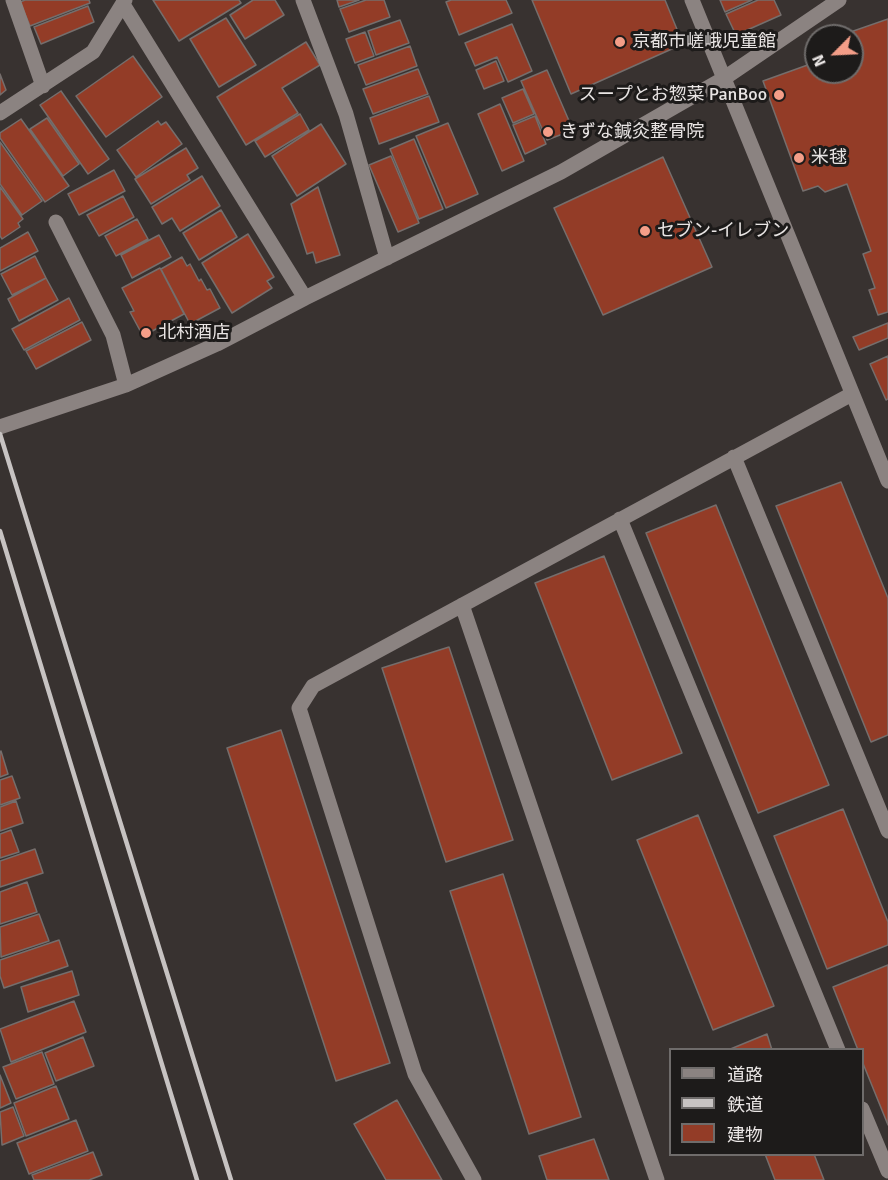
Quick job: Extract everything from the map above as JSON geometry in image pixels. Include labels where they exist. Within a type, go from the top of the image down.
[{"type":"street","points":[[13,0],[42,86]]},
{"type":"street","points":[[303,0],[346,114],[387,258]]},
{"type":"street","points":[[692,0],[888,481]]},
{"type":"street","points":[[0,427],[126,385],[217,345],[305,298],[561,172],[723,79],[839,0]]},
{"type":"street","points":[[0,113],[93,52],[125,3],[305,298]]},
{"type":"street","points":[[56,222],[113,335],[126,385]]},
{"type":"street","points":[[474,1180],[415,1074],[300,708],[313,686],[852,394]]},
{"type":"street","points":[[734,457],[888,831]]},
{"type":"street","points":[[620,519],[837,1048]]},
{"type":"street","points":[[462,605],[657,1180]]},
{"type":"street","points":[[864,1114],[888,1172]]},
{"type":"building","points":[[25,0],[89,0],[90,3],[30,26],[20,2]]},
{"type":"building","points":[[153,0],[239,0],[241,3],[179,41]]},
{"type":"building","points":[[253,0],[275,0],[284,15],[245,39],[230,15]]},
{"type":"building","points":[[337,0],[359,0],[339,7]]},
{"type":"building","points":[[366,0],[384,0],[390,17],[349,32],[340,9]]},
{"type":"building","points":[[451,0],[506,0],[512,13],[459,35],[446,2]]},
{"type":"building","points":[[532,0],[665,0],[683,44],[571,94]]},
{"type":"building","points":[[720,0],[752,0],[725,12]]},
{"type":"building","points":[[758,0],[774,0],[781,15],[736,35],[726,14]]},
{"type":"building","points":[[88,6],[94,22],[41,44],[34,27]]},
{"type":"building","points":[[226,18],[256,65],[219,87],[190,39]]},
{"type":"building","points":[[888,19],[888,312],[878,315],[869,290],[875,288],[863,254],[871,251],[847,184],[825,192],[818,186],[803,191],[763,81],[804,66],[804,84],[864,84],[864,27]]},
{"type":"building","points":[[400,20],[409,43],[376,55],[368,31]]},
{"type":"building","points":[[512,24],[532,71],[508,82],[497,57],[475,66],[465,43]]},
{"type":"building","points":[[365,32],[374,56],[355,63],[346,39]]},
{"type":"building","points":[[306,42],[320,65],[282,88],[298,113],[246,145],[217,97]]},
{"type":"building","points":[[410,46],[417,66],[366,85],[358,65]]},
{"type":"building","points":[[133,56],[162,97],[106,137],[76,96]]},
{"type":"building","points":[[496,61],[504,81],[484,89],[476,70]]},
{"type":"building","points":[[418,69],[428,94],[373,114],[363,89]]},
{"type":"building","points":[[547,70],[573,130],[547,140],[521,81]]},
{"type":"building","points":[[0,74],[6,90],[0,95]]},
{"type":"building","points":[[523,89],[534,114],[513,123],[502,98]]},
{"type":"building","points":[[61,91],[109,159],[88,174],[40,105]]},
{"type":"building","points":[[429,96],[439,122],[379,144],[370,118]]},
{"type":"building","points":[[500,104],[524,161],[502,171],[478,114]]},
{"type":"building","points":[[300,114],[309,130],[265,157],[255,141]]},
{"type":"building","points":[[535,116],[546,144],[525,154],[513,125]]},
{"type":"building","points":[[47,118],[79,164],[63,176],[30,129]]},
{"type":"building","points":[[21,119],[69,186],[45,202],[0,138],[0,133]]},
{"type":"building","points":[[158,121],[161,125],[166,122],[182,144],[136,177],[117,150]]},
{"type":"building","points":[[448,123],[478,194],[446,208],[416,136]]},
{"type":"building","points":[[321,124],[346,164],[297,196],[272,156]]},
{"type":"building","points":[[414,139],[443,209],[419,219],[390,149]]},
{"type":"building","points":[[0,142],[42,201],[22,215],[0,184]]},
{"type":"building","points":[[186,148],[198,168],[187,175],[190,180],[151,204],[135,179]]},
{"type":"building","points":[[391,156],[419,223],[398,232],[369,165]]},
{"type":"building","points":[[663,157],[712,267],[603,315],[554,208]]},
{"type":"building","points":[[114,170],[125,191],[79,215],[68,194]]},
{"type":"building","points":[[202,176],[220,206],[180,231],[172,218],[162,224],[152,207]]},
{"type":"building","points":[[0,187],[23,219],[18,223],[20,227],[2,239],[0,236]]},
{"type":"building","points":[[318,187],[340,255],[316,263],[313,252],[307,254],[291,204]]},
{"type":"building","points":[[123,196],[134,217],[99,236],[87,215]]},
{"type":"building","points":[[221,210],[237,237],[199,260],[183,233]]},
{"type":"building","points":[[137,219],[148,239],[116,256],[105,236]]},
{"type":"building","points":[[28,232],[38,251],[0,271],[0,248]]},
{"type":"building","points":[[248,234],[274,277],[267,281],[272,288],[232,313],[202,263]]},
{"type":"building","points":[[159,235],[171,257],[132,278],[121,255]]},
{"type":"building","points":[[35,256],[46,278],[12,295],[1,274]]},
{"type":"building","points":[[182,257],[187,266],[190,264],[199,281],[201,279],[207,290],[210,289],[220,308],[190,324],[161,269]]},
{"type":"building","points":[[160,268],[184,314],[143,336],[130,312],[134,311],[122,288]]},
{"type":"building","points":[[46,278],[58,300],[19,321],[8,299]]},
{"type":"building","points":[[69,298],[80,320],[24,350],[12,329]]},
{"type":"building","points":[[82,322],[91,340],[36,369],[26,351]]},
{"type":"building","points":[[888,323],[888,338],[859,350],[853,337]]},
{"type":"building","points":[[888,356],[888,399],[886,400],[870,364]]},
{"type":"building","points":[[841,482],[888,598],[888,735],[871,742],[776,506]]},
{"type":"building","points":[[716,505],[829,785],[758,813],[646,533]]},
{"type":"building","points":[[604,556],[682,753],[612,780],[535,583]]},
{"type":"building","points":[[449,647],[513,840],[446,862],[382,668]]},
{"type":"building","points":[[281,730],[390,1063],[336,1081],[227,748]]},
{"type":"building","points":[[0,752],[8,774],[0,777]]},
{"type":"building","points":[[12,776],[20,798],[0,805],[0,780]]},
{"type":"building","points":[[16,801],[23,823],[0,831],[0,807]]},
{"type":"building","points":[[843,809],[888,922],[888,945],[827,969],[774,836]]},
{"type":"building","points":[[698,815],[774,1006],[713,1030],[637,840]]},
{"type":"building","points":[[11,830],[19,852],[0,858],[0,834]]},
{"type":"building","points":[[35,849],[43,873],[0,887],[0,861]]},
{"type":"building","points":[[503,874],[581,1117],[529,1134],[450,891]]},
{"type":"building","points":[[27,882],[37,912],[0,924],[0,892]]},
{"type":"building","points":[[39,914],[49,941],[1,957],[0,927]]},
{"type":"building","points":[[59,940],[68,966],[4,988],[0,976],[0,960]]},
{"type":"building","points":[[888,965],[888,1125],[864,1066],[864,1048],[857,1048],[833,987]]},
{"type":"building","points":[[72,971],[79,995],[28,1012],[21,987]]},
{"type":"building","points":[[74,1001],[86,1032],[11,1062],[0,1029]]},
{"type":"building","points":[[767,1034],[771,1048],[733,1048]]},
{"type":"building","points":[[83,1037],[94,1066],[56,1081],[45,1053]]},
{"type":"building","points":[[42,1052],[54,1084],[16,1099],[3,1067]]},
{"type":"building","points":[[0,1075],[11,1103],[0,1108]]},
{"type":"building","points":[[56,1086],[69,1119],[26,1136],[14,1103]]},
{"type":"building","points":[[397,1100],[442,1180],[386,1180],[354,1124]]},
{"type":"building","points":[[13,1107],[24,1136],[2,1145],[0,1112]]},
{"type":"building","points":[[76,1120],[88,1151],[29,1174],[17,1143]]},
{"type":"building","points":[[594,1139],[609,1180],[547,1180],[539,1156]]},
{"type":"building","points":[[93,1152],[102,1175],[89,1180],[34,1180],[32,1175]]},
{"type":"building","points":[[766,1156],[815,1156],[824,1180],[775,1180]]},
{"type":"railway","points":[[0,434],[231,1180]]},
{"type":"railway","points":[[0,531],[197,1180]]},
{"type":"place","name":"京都市嵯峨児童館","points":[[620,42]]},
{"type":"place","name":"スープとお惣菜 PanBoo","points":[[779,95]]},
{"type":"place","name":"きずな鍼灸整骨院","points":[[548,132]]},
{"type":"place","name":"米毬","points":[[799,158]]},
{"type":"place","name":"セブン-イレブン","points":[[645,231]]},
{"type":"place","name":"北村酒店","points":[[146,333]]}]
